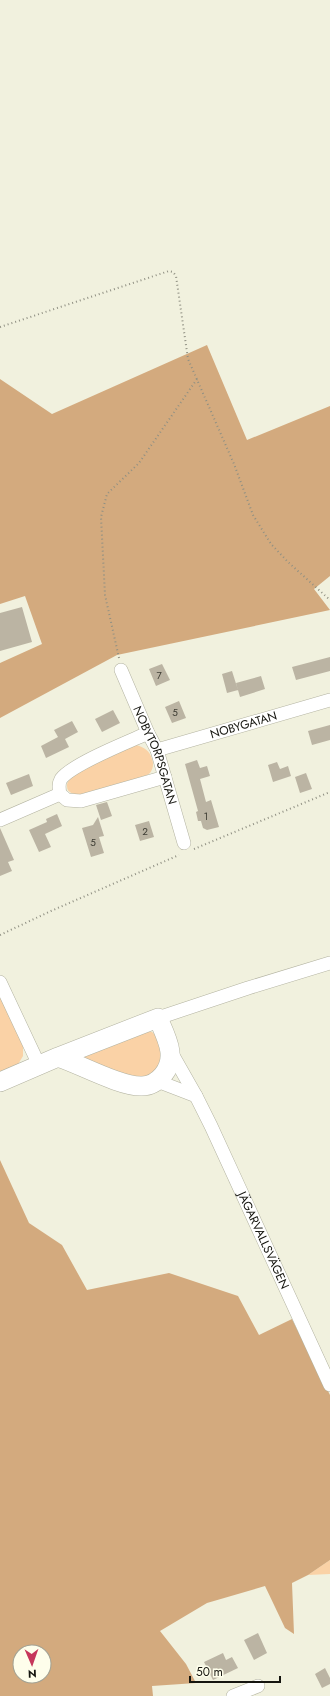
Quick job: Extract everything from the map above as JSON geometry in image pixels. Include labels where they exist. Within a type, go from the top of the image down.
[{"type":"street","name":"NOBYTORPSGATAN","points":[[121,670],[148,733],[157,750],[186,849]]},
{"type":"street","name":"NOBYGATAN","points":[[157,750],[330,700]]},
{"type":"street","points":[[148,733],[70,770],[60,780],[58,786],[60,794],[67,800],[81,801],[165,777]]},
{"type":"street","points":[[0,820],[60,794]]},
{"type":"street","points":[[0,1082],[58,1057],[158,1018],[248,988],[330,964]]},
{"type":"street","points":[[0,982],[39,1065]]},
{"type":"street","name":"JÄGARVALLSVÄGEN","points":[[158,1018],[171,1052],[196,1096],[330,1385]]},
{"type":"street","points":[[58,1057],[128,1084],[143,1086],[157,1081],[168,1068],[171,1062],[171,1052]]},
{"type":"street","points":[[157,1081],[196,1096]]},
{"type":"street","points":[[233,1696],[258,1686]]},
{"type":"path","points":[[0,327],[169,271],[173,272],[176,276],[188,358],[234,464],[253,515],[271,544],[288,562],[330,600]]},
{"type":"path","points":[[121,670],[105,595],[101,517],[107,494],[139,463],[197,379]]},
{"type":"path","points":[[0,935],[186,849],[330,792]]},
{"type":"shaded area","points":[[207,345],[247,440],[330,406],[330,576],[314,589],[330,610],[117,655],[0,718],[0,663],[42,644],[25,596],[0,604],[0,379],[52,414]]},
{"type":"shaded area","points":[[136,745],[142,747],[151,756],[153,765],[150,773],[128,783],[81,795],[68,791],[67,786],[69,780],[75,774],[105,757]]},
{"type":"shaded area","points":[[0,995],[23,1043],[23,1056],[17,1066],[0,1074]]},
{"type":"shaded area","points":[[146,1031],[152,1032],[161,1040],[160,1069],[140,1080],[82,1058],[83,1054]]},
{"type":"shaded area","points":[[0,1160],[29,1223],[62,1245],[87,1290],[169,1273],[238,1296],[259,1335],[292,1319],[330,1395],[330,1560],[308,1575],[292,1583],[294,1634],[285,1628],[265,1586],[207,1603],[160,1631],[186,1664],[196,1683],[152,1686],[153,1696],[0,1696]]},
{"type":"shaded area","points":[[330,1560],[330,1574],[308,1575]]},
{"type":"building","points":[[22,607],[32,642],[0,651],[0,613]]},
{"type":"building","points":[[330,657],[330,671],[296,680],[292,667]]},
{"type":"building","points":[[162,664],[170,680],[156,686],[149,669]]},
{"type":"building","points":[[232,671],[238,690],[227,693],[222,674]]},
{"type":"building","points":[[261,676],[265,689],[240,697],[236,683]]},
{"type":"building","points":[[179,701],[186,718],[172,723],[165,707]]},
{"type":"building","points":[[113,710],[120,723],[102,732],[95,719]]},
{"type":"building","points":[[72,721],[78,732],[65,739],[69,747],[46,758],[41,746],[58,737],[54,730]]},
{"type":"building","points":[[330,725],[330,740],[312,745],[308,731]]},
{"type":"building","points":[[197,760],[200,768],[207,766],[210,776],[200,779],[206,802],[211,800],[219,827],[207,830],[203,828],[201,821],[198,821],[196,812],[198,811],[185,764]]},
{"type":"building","points":[[277,762],[280,769],[288,766],[291,776],[273,782],[268,765]]},
{"type":"building","points":[[306,773],[312,789],[300,793],[295,777]]},
{"type":"building","points":[[29,774],[33,786],[11,795],[6,783]]},
{"type":"building","points":[[107,802],[112,816],[101,820],[96,805]]},
{"type":"building","points":[[57,814],[62,826],[45,834],[51,847],[39,852],[29,830],[47,822],[46,819]]},
{"type":"building","points":[[98,817],[104,836],[99,837],[104,853],[91,857],[82,828],[93,825]]},
{"type":"building","points":[[149,821],[154,837],[140,841],[135,825]]},
{"type":"building","points":[[0,828],[14,860],[8,862],[12,871],[0,876]]},
{"type":"building","points":[[258,1633],[267,1653],[254,1660],[244,1640]]},
{"type":"building","points":[[223,1653],[226,1660],[232,1657],[238,1668],[213,1680],[204,1662]]},
{"type":"building","points":[[325,1668],[330,1678],[330,1684],[322,1688],[315,1674]]}]
